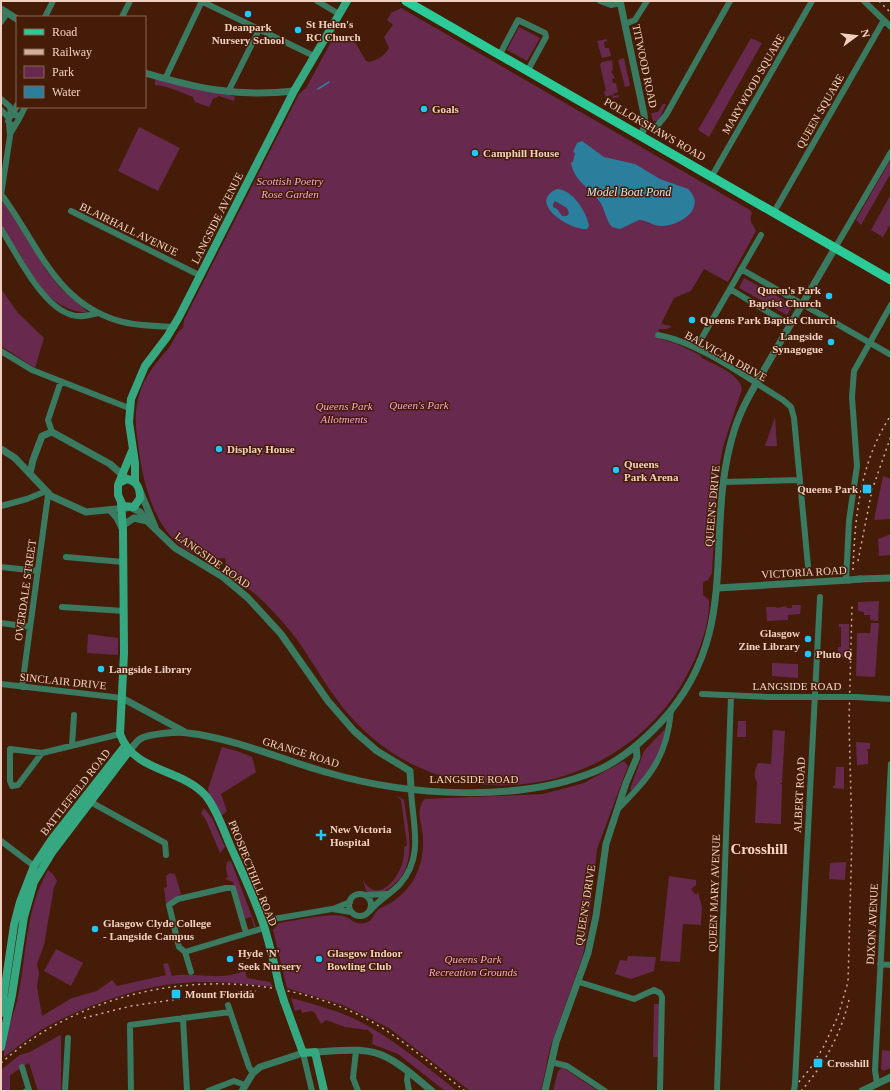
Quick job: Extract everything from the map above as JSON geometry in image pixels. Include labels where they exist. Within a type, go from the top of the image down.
[{"type":"main road","name":"LANGSIDE AVENUE","points":[[127,507],[117,491],[119,483],[128,478],[135,463],[132,451],[129,408],[136,386],[145,366],[174,327],[294,91],[348,1]]},
{"type":"main road","name":"POLLOKSHAWS ROAD","points":[[406,1],[891,280]]},
{"type":"main road","name":"LANGSIDE AVENUE","points":[[128,478],[128,463],[132,451]]},
{"type":"main road","points":[[127,507],[140,501],[140,491],[128,478]]},
{"type":"main road","name":"BATTLEFIELD ROAD","points":[[1,1047],[3,1010],[8,970],[37,868],[127,748],[120,734],[124,611],[124,527],[127,507]]},
{"type":"main road","name":"PROSPECTHILL ROAD","points":[[127,748],[146,764],[189,783],[205,795],[220,821],[263,924],[279,985],[303,1053]]},
{"type":"main road","points":[[303,1053],[315,1052],[324,1091]]},
{"type":"street","points":[[46,16],[53,1]]},
{"type":"street","points":[[122,16],[130,1]]},
{"type":"street","points":[[165,79],[201,1],[314,56]]},
{"type":"street","points":[[317,1],[339,14]]},
{"type":"street","points":[[600,1],[611,5],[620,2]]},
{"type":"street","points":[[624,24],[635,20],[647,1]]},
{"type":"street","points":[[641,135],[645,126],[657,126],[666,115],[730,1]]},
{"type":"street","name":"MARYWOOD SQUARE","points":[[712,176],[812,1]]},
{"type":"street","points":[[864,1],[891,27]]},
{"type":"street","name":"TITWOOD ROAD","points":[[620,2],[644,114],[645,126]]},
{"type":"street","points":[[1,22],[4,11],[16,18]]},
{"type":"street","points":[[500,54],[518,19],[545,33],[546,37],[528,70]]},
{"type":"street","name":"QUEEN SQUARE","points":[[774,212],[884,20]]},
{"type":"street","points":[[228,92],[259,30]]},
{"type":"street","points":[[146,73],[165,79],[228,92],[255,94],[294,91]]},
{"type":"street","points":[[1,99],[10,107],[11,119],[10,136],[1,194],[24,227],[54,276],[78,300],[99,313],[126,323],[174,327]]},
{"type":"street","points":[[11,119],[16,107]]},
{"type":"street","points":[[11,119],[17,115],[19,119],[24,108]]},
{"type":"street","points":[[1,110],[11,119]]},
{"type":"street","points":[[835,248],[891,152]]},
{"type":"street","name":"BLAIRHALL AVENUE","points":[[71,211],[201,276]]},
{"type":"street","points":[[1,229],[47,300],[72,315],[86,316],[99,313]]},
{"type":"street","points":[[696,348],[761,235]]},
{"type":"street","name":"QUEEN'S DRIVE","points":[[671,710],[691,679],[705,650],[712,625],[718,588],[724,482],[735,428],[741,412],[756,384],[835,248]]},
{"type":"street","points":[[741,270],[869,344],[891,355]]},
{"type":"street","points":[[730,290],[790,325]]},
{"type":"street","points":[[848,580],[849,521],[857,466],[852,390],[854,371],[891,305]]},
{"type":"street","name":"BALVICAR DRIVE","points":[[658,334],[672,337],[696,348],[790,405],[794,414],[800,480]]},
{"type":"street","points":[[1,360],[2,352],[32,370],[129,408]]},
{"type":"street","points":[[61,382],[48,420],[52,432],[110,464],[128,478]]},
{"type":"street","points":[[30,474],[33,460],[42,436],[52,432]]},
{"type":"street","points":[[1,448],[15,458],[46,493],[86,512],[127,507]]},
{"type":"street","points":[[15,458],[24,462],[33,460]]},
{"type":"street","points":[[110,464],[121,465],[128,463]]},
{"type":"street","points":[[724,482],[800,480],[808,566]]},
{"type":"street","name":"LANGSIDE ROAD","points":[[140,491],[156,529]]},
{"type":"street","points":[[1,506],[46,493]]},
{"type":"street","name":"OVERDALE STREET","points":[[22,687],[38,571],[46,493]]},
{"type":"street","name":"LANGSIDE ROAD","points":[[127,507],[140,512],[147,521],[175,548],[233,584],[264,614],[293,650],[334,709],[350,727],[377,751],[410,772],[411,789],[463,792],[524,790],[561,783],[599,770],[636,746],[671,710]]},
{"type":"street","points":[[110,510],[124,527],[134,518],[147,521]]},
{"type":"street","points":[[66,558],[123,562]]},
{"type":"street","points":[[1,567],[38,571]]},
{"type":"street","name":"VICTORIA ROAD","points":[[718,588],[891,578]]},
{"type":"street","name":"ALBERT ROAD","points":[[794,1091],[816,696],[820,597]]},
{"type":"street","points":[[62,607],[124,611]]},
{"type":"street","points":[[1,624],[30,626]]},
{"type":"street","name":"SINCLAIR DRIVE","points":[[1,684],[122,698]]},
{"type":"street","name":"LANGSIDE ROAD","points":[[702,694],[731,696],[816,696],[891,699]]},
{"type":"street","name":"QUEEN MARY AVENUE","points":[[717,1091],[731,696]]},
{"type":"street","name":"GRANGE ROAD","points":[[122,698],[185,732],[230,741],[331,774],[411,789]]},
{"type":"street","points":[[616,811],[642,784],[658,761],[668,738],[671,710]]},
{"type":"street","points":[[72,745],[74,715]]},
{"type":"street","name":"GRANGE ROAD","points":[[127,748],[142,738],[185,732]]},
{"type":"street","points":[[42,753],[18,785],[12,786],[10,784],[10,749],[42,753],[120,734]]},
{"type":"street","name":"QUEEN'S DRIVE","points":[[545,1091],[560,1030],[579,982],[593,934],[602,861],[616,811],[637,757],[636,746]]},
{"type":"street","name":"DIXON AVENUE","points":[[873,1087],[883,901],[889,835],[891,764]]},
{"type":"street","points":[[332,909],[351,912],[361,916],[400,884],[408,873],[416,855],[411,789]]},
{"type":"street","points":[[87,800],[165,843],[166,855]]},
{"type":"street","points":[[1,841],[37,868]]},
{"type":"street","points":[[191,972],[185,952],[179,947],[169,905],[178,900],[226,888],[233,888],[246,933]]},
{"type":"street","points":[[185,952],[246,933],[263,924],[332,909],[350,902],[354,896],[376,896],[389,894]]},
{"type":"street","points":[[364,895],[370,900],[370,910]]},
{"type":"street","points":[[883,901],[891,902]]},
{"type":"street","points":[[350,902],[351,912]]},
{"type":"street","points":[[880,964],[891,965]]},
{"type":"street","points":[[579,982],[634,999],[654,990],[660,993],[662,1001],[660,1091]]},
{"type":"street","points":[[131,1091],[130,1025],[183,1018],[229,1009],[249,1067],[253,1074]]},
{"type":"street","points":[[183,1018],[187,1091]]},
{"type":"street","points":[[65,1091],[68,1038]]},
{"type":"street","points":[[356,1051],[353,1078],[358,1091]]},
{"type":"street","points":[[315,1052],[372,1052],[387,1057],[432,1091]]},
{"type":"street","points":[[208,1091],[234,1081],[244,1088],[253,1074],[260,1067],[303,1053],[312,1091]]},
{"type":"street","points":[[551,1062],[567,1066],[605,1091]]},
{"type":"street","points":[[22,1067],[29,1090],[26,1091]]},
{"type":"street","points":[[408,1072],[406,1080],[409,1091]]},
{"type":"street","points":[[862,1091],[891,1077]]},
{"type":"green space","name":"Queen's Park","points":[[401,8],[750,210],[752,213],[751,221],[756,231],[728,282],[704,269],[691,291],[674,298],[661,324],[672,326],[667,329],[659,329],[658,338],[677,344],[700,355],[702,358],[725,370],[736,378],[742,389],[723,447],[717,478],[712,573],[708,580],[703,582],[703,595],[709,600],[708,618],[704,636],[690,669],[668,704],[640,734],[606,758],[570,774],[530,783],[490,785],[449,778],[410,763],[376,741],[346,712],[292,633],[269,607],[228,572],[225,558],[204,557],[187,550],[173,539],[153,508],[142,470],[139,452],[136,416],[141,388],[153,368],[170,346],[179,331],[183,328],[184,320],[299,94],[306,88],[331,42],[335,42],[351,35],[366,61],[369,62],[378,59],[383,55],[389,48],[384,37],[393,25],[387,20],[391,13]]},
{"type":"green space","points":[[519,27],[540,38],[527,61],[507,50]]},
{"type":"green space","points":[[751,38],[762,43],[709,137],[698,130]]},
{"type":"green space","points":[[607,39],[607,41],[604,42],[605,48],[609,48],[611,56],[602,58],[597,41]]},
{"type":"green space","points":[[624,58],[630,86],[625,87],[618,60]]},
{"type":"green space","points":[[612,60],[613,70],[611,71],[615,78],[612,79],[613,83],[616,83],[618,92],[613,94],[614,96],[619,95],[619,97],[613,98],[612,95],[605,97],[604,91],[606,91],[600,65],[602,62]]},
{"type":"green space","points":[[155,79],[230,95],[235,97],[234,101],[219,96],[213,99],[209,107],[195,102],[193,97],[169,88],[155,85]]},
{"type":"green space","points":[[663,104],[666,104],[658,121],[653,121],[651,113],[658,112]]},
{"type":"green space","points":[[139,127],[180,148],[158,191],[118,171]]},
{"type":"green space","points":[[891,159],[891,173],[861,225],[856,220]]},
{"type":"green space","points":[[891,194],[891,223],[883,237],[871,230]]},
{"type":"green space","points":[[1,199],[30,242],[46,270],[61,289],[89,313],[75,311],[63,306],[53,300],[37,282],[3,230],[1,220]]},
{"type":"green space","points":[[744,278],[793,305],[787,315],[739,288]]},
{"type":"green space","points":[[1,289],[18,313],[44,338],[35,368],[1,346]]},
{"type":"green space","points":[[775,417],[777,446],[765,446]]},
{"type":"green space","points":[[883,476],[891,479],[891,519],[874,520]]},
{"type":"green space","points":[[891,534],[891,555],[879,556],[878,539]]},
{"type":"green space","points":[[879,601],[878,621],[870,620],[870,615],[864,615],[864,612],[858,611],[858,602]]},
{"type":"green space","points":[[792,605],[801,605],[800,614],[788,615],[788,620],[767,621],[766,607],[777,608],[786,606],[787,608],[792,608]]},
{"type":"green space","points":[[871,623],[879,623],[875,677],[856,676],[857,633],[870,633]]},
{"type":"green space","points":[[839,624],[849,624],[849,659],[838,657],[838,647],[841,647],[841,627],[839,627]]},
{"type":"green space","points":[[88,634],[118,638],[118,655],[87,653]]},
{"type":"green space","points":[[772,663],[798,664],[798,678],[772,676]]},
{"type":"green space","points":[[738,721],[746,721],[746,737],[737,737]]},
{"type":"green space","points":[[664,730],[666,730],[664,739],[654,763],[638,784],[632,790],[630,789],[644,751]]},
{"type":"green space","points":[[773,730],[785,731],[782,783],[779,783],[782,784],[781,824],[755,823],[757,782],[755,770],[758,763],[771,764]]},
{"type":"green space","points":[[856,742],[870,743],[870,749],[866,749],[868,751],[868,764],[857,765]]},
{"type":"green space","points":[[222,747],[252,757],[256,772],[221,794],[227,811],[221,816],[209,794],[208,789]]},
{"type":"green space","name":"Queens Park Recreation Grounds","points":[[624,761],[628,766],[597,849],[589,920],[583,955],[550,1048],[541,1091],[470,1091],[389,1028],[343,1005],[287,988],[273,930],[279,923],[336,915],[348,918],[361,924],[365,923],[372,919],[379,909],[402,894],[413,881],[422,857],[423,834],[420,808],[425,799],[543,794],[584,783]]},
{"type":"green space","points":[[836,767],[844,767],[844,789],[833,788],[833,786],[835,786]]},
{"type":"green space","points":[[396,795],[404,800],[409,835],[410,847],[405,869],[400,879],[385,891],[376,893],[366,891],[363,880],[369,888],[377,890],[384,889],[397,876],[401,866],[404,856],[404,847],[407,845],[401,800]]},
{"type":"green space","points":[[204,808],[212,818],[225,847],[220,853],[206,820],[201,813]]},
{"type":"green space","points":[[231,861],[256,927],[254,927],[251,917],[244,919],[233,882],[225,879],[228,877],[226,869],[227,862]]},
{"type":"green space","points":[[846,862],[845,880],[829,879],[830,863]]},
{"type":"green space","points":[[48,870],[53,874],[57,881],[54,887],[44,945],[37,964],[39,973],[37,987],[42,1016],[72,998],[97,991],[112,980],[117,986],[166,975],[163,964],[168,963],[172,976],[226,976],[245,971],[247,978],[270,982],[273,987],[236,983],[198,982],[157,986],[140,990],[105,1001],[55,1022],[36,1033],[4,1057],[5,1042],[18,997],[31,916],[40,885]]},
{"type":"green space","points":[[170,873],[175,874],[181,894],[166,904],[164,888],[167,887],[166,876]]},
{"type":"green space","points":[[669,876],[696,880],[696,885],[691,889],[696,895],[698,892],[702,907],[701,925],[683,924],[680,962],[660,961]]},
{"type":"green space","points":[[56,949],[83,963],[71,986],[44,971]]},
{"type":"green space","points":[[628,956],[656,957],[654,971],[631,979],[615,974],[620,960],[627,961]]},
{"type":"green space","points":[[291,998],[340,1013],[368,1026],[403,1048],[457,1091],[445,1091],[398,1054],[372,1044],[373,1035],[368,1030],[345,1027],[326,1020],[321,1024],[314,1012],[311,1011],[302,1013],[301,1009],[295,1011]]},
{"type":"green space","points":[[654,1004],[660,1004],[659,1057],[653,1057]]},
{"type":"green space","points":[[60,1035],[61,1091],[38,1091],[29,1063],[10,1075],[10,1091],[1,1091],[2,1069],[20,1055],[30,1052]]},
{"type":"green space","points":[[882,1050],[891,1051],[891,1068],[884,1071],[881,1069]]},
{"type":"green space","points":[[562,1068],[598,1091],[553,1091],[558,1071]]},
{"type":"water","name":"Model Boat Pond","points":[[582,141],[604,157],[635,164],[660,179],[688,189],[695,202],[690,214],[684,219],[670,225],[660,226],[639,220],[620,229],[612,227],[600,202],[578,179],[572,168],[571,162],[573,162],[575,153],[573,152],[577,143]]},
{"type":"water","points":[[557,189],[563,190],[573,197],[582,208],[588,220],[589,226],[587,229],[570,225],[554,214],[548,208],[546,201],[549,194]],"holes":[[[555,201],[567,208],[569,213],[567,216],[562,216],[557,209],[553,207],[553,204]]]},
{"type":"waterway","points":[[318,89],[329,82]]},
{"type":"railway","points":[[879,1],[891,13]]},
{"type":"railway","points":[[853,570],[855,529],[861,490],[872,451],[891,415]]},
{"type":"railway","points":[[858,561],[872,490],[891,436]]},
{"type":"railway","points":[[791,1091],[810,1069],[824,1046],[838,1016],[848,982],[852,836],[849,722],[852,606]]},
{"type":"railway","points":[[1,1063],[39,1035],[81,1012],[126,996],[173,987],[221,984],[268,987],[315,998],[359,1015],[387,1031],[414,1050],[465,1091]]},
{"type":"railway","points":[[84,1018],[131,1006],[205,995],[256,991]]},
{"type":"railway","points":[[801,1091],[817,1071],[831,1048],[846,1013],[849,1000]]},
{"type":"place","name":"Deanpark Nursery School","points":[[248,14]]},
{"type":"place","name":"St Helen's RC Church","points":[[298,30]]},
{"type":"place","name":"Goals","points":[[424,109]]},
{"type":"place","name":"Camphill House","points":[[475,153]]},
{"type":"place","name":"Queen's Park Baptist Church","points":[[829,296]]},
{"type":"place","name":"Queens Park Baptist Church","points":[[692,320]]},
{"type":"place","name":"Langside Synagogue","points":[[831,342]]},
{"type":"place","name":"Display House","points":[[219,449]]},
{"type":"place","name":"Queens Park Arena","points":[[616,470]]},
{"type":"place","name":"Queens Park","points":[[867,489]]},
{"type":"place","name":"Glasgow Zine Library","points":[[808,639]]},
{"type":"place","name":"Pluto Q","points":[[808,654]]},
{"type":"place","name":"Langside Library","points":[[101,669]]},
{"type":"place","name":"New Victoria Hospital","points":[[321,835]]},
{"type":"place","name":"Glasgow Clyde College - Langside Campus","points":[[95,929]]},
{"type":"place","name":"Hyde 'N' Seek Nursery","points":[[230,959]]},
{"type":"place","name":"Glasgow Indoor Bowling Club","points":[[319,959]]},
{"type":"place","name":"Mount Florida","points":[[176,994]]},
{"type":"place","name":"Crosshill","points":[[818,1063]]},
{"type":"district","name":"Crosshill","points":[[759,849]]},
{"type":"park label","name":"Scottish Poetry Rose Garden","points":[[290,187]]},
{"type":"park label","name":"Queens Park Allotments","points":[[344,412]]}]
